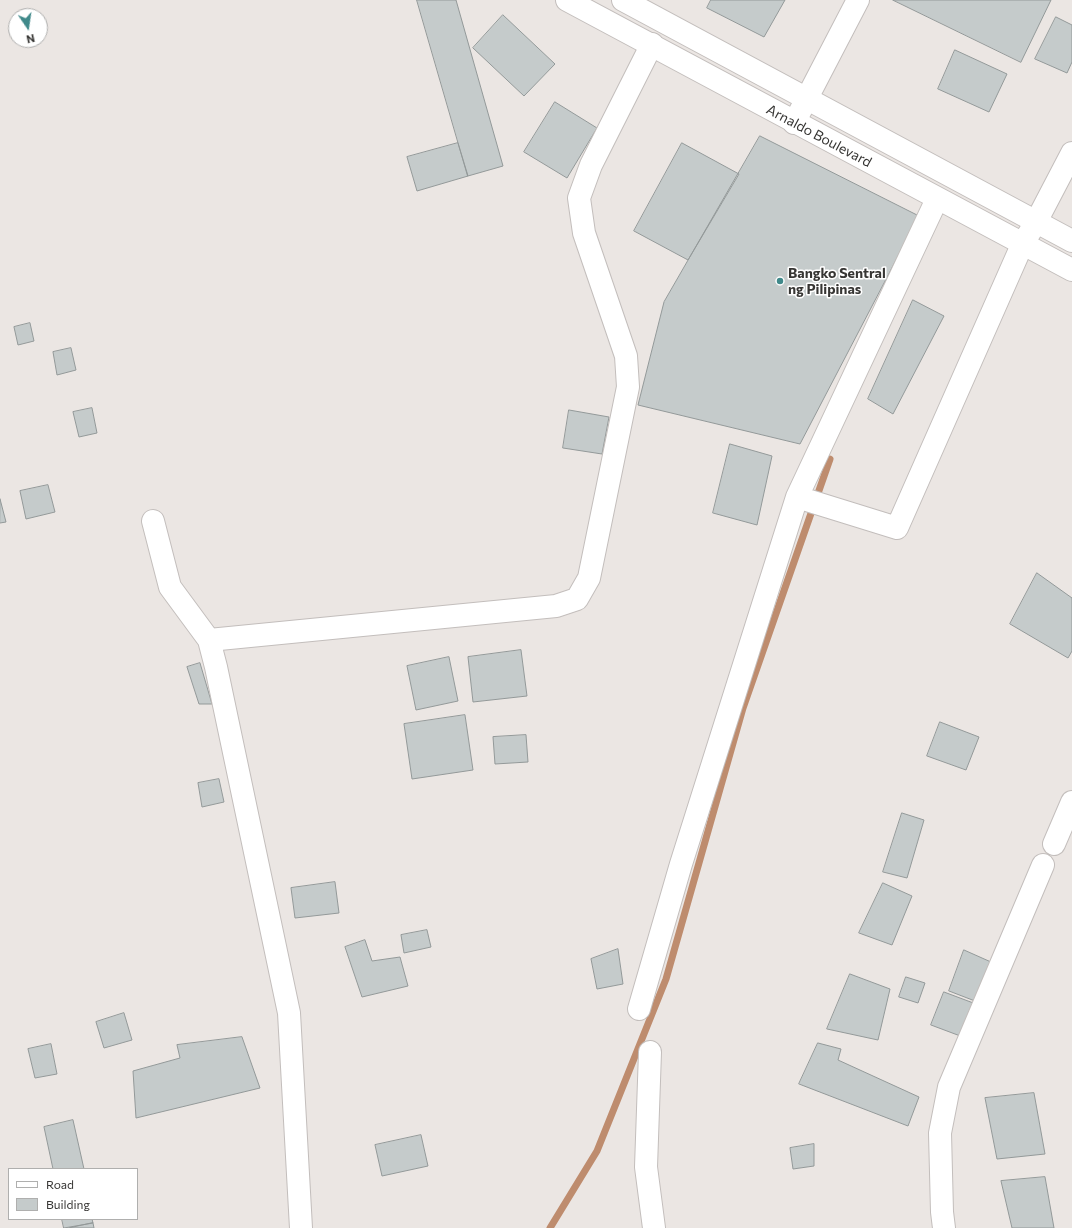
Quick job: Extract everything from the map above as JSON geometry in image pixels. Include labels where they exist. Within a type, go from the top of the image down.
[{"type":"main road","name":"Arnaldo Boulevard","points":[[567,0],[652,44],[794,123],[1022,245],[1072,270]]},
{"type":"main road","name":"Arnaldo Boulevard","points":[[622,0],[807,97],[1072,241]]},
{"type":"main road","points":[[608,21],[622,0]]},
{"type":"main road","points":[[794,123],[858,0]]},
{"type":"main road","points":[[209,640],[556,606],[577,599],[589,578],[628,387],[626,356],[584,233],[579,198],[591,166],[652,44]]},
{"type":"main road","points":[[797,497],[897,528],[1022,245],[1036,222],[1072,153]]},
{"type":"main road","points":[[639,1009],[681,864],[797,497],[937,199]]},
{"type":"main road","points":[[153,521],[170,587],[209,640],[289,1013],[301,1228]]},
{"type":"main road","points":[[1054,844],[1072,802]]},
{"type":"main road","points":[[944,1228],[942,1212],[940,1133],[949,1087],[1043,865]]},
{"type":"main road","points":[[650,1052],[646,1167],[654,1228]]},
{"type":"building","points":[[417,0],[456,0],[503,166],[468,176]]},
{"type":"building","points":[[711,0],[785,0],[764,37],[707,8]]},
{"type":"building","points":[[893,0],[1051,0],[1021,62]]},
{"type":"building","points":[[503,15],[555,64],[524,96],[473,48]]},
{"type":"building","points":[[1056,17],[1072,25],[1072,62],[1067,73],[1035,59]]},
{"type":"building","points":[[955,50],[1007,74],[989,112],[938,89]]},
{"type":"building","points":[[555,102],[597,128],[567,178],[524,152]]},
{"type":"building","name":"Bangko Sentral ng Pilipinas","points":[[760,136],[919,216],[800,444],[638,405],[664,302]]},
{"type":"building","points":[[458,143],[468,176],[417,191],[407,157]]},
{"type":"building","points":[[682,143],[739,174],[688,260],[634,231]]},
{"type":"building","points":[[913,300],[944,316],[893,414],[868,399]]},
{"type":"building","points":[[30,323],[34,341],[18,345],[14,327]]},
{"type":"building","points":[[71,348],[76,370],[57,375],[53,352]]},
{"type":"building","points":[[92,408],[97,433],[79,437],[73,412]]},
{"type":"building","points":[[569,410],[609,417],[602,454],[563,448]]},
{"type":"building","points":[[730,444],[772,456],[757,525],[713,513]]},
{"type":"building","points":[[48,485],[55,512],[26,519],[20,491]]},
{"type":"building","points":[[0,499],[6,522],[0,523]]},
{"type":"building","points":[[1037,573],[1072,598],[1072,651],[1068,658],[1010,624]]},
{"type":"building","points":[[521,650],[527,696],[473,702],[468,657]]},
{"type":"building","points":[[449,657],[458,701],[416,710],[407,666]]},
{"type":"building","points":[[200,663],[212,704],[199,704],[187,667]]},
{"type":"building","points":[[465,715],[473,770],[412,779],[404,724]]},
{"type":"building","points":[[940,722],[979,737],[966,770],[927,756]]},
{"type":"building","points":[[526,735],[528,762],[495,764],[493,737]]},
{"type":"building","points":[[219,779],[224,802],[202,807],[198,783]]},
{"type":"building","points":[[902,813],[924,820],[907,878],[883,872]]},
{"type":"building","points":[[335,882],[339,913],[295,918],[291,888]]},
{"type":"building","points":[[883,883],[912,896],[892,945],[859,933]]},
{"type":"building","points":[[427,930],[431,947],[404,953],[401,935]]},
{"type":"building","points":[[365,940],[372,961],[400,957],[408,986],[362,997],[345,947]]},
{"type":"building","points":[[618,949],[623,984],[597,989],[591,959]]},
{"type":"building","points":[[964,950],[991,962],[975,1001],[949,991]]},
{"type":"building","points":[[850,974],[890,989],[878,1040],[827,1029]]},
{"type":"building","points":[[906,977],[925,983],[918,1003],[899,997]]},
{"type":"building","points":[[944,992],[976,1004],[963,1037],[931,1025]]},
{"type":"building","points":[[124,1013],[132,1040],[104,1048],[96,1022]]},
{"type":"building","points":[[242,1037],[260,1088],[136,1118],[133,1071],[180,1058],[177,1045]]},
{"type":"building","points":[[818,1043],[841,1049],[838,1060],[919,1097],[908,1126],[799,1084]]},
{"type":"building","points":[[51,1044],[57,1074],[35,1078],[28,1049]]},
{"type":"building","points":[[1034,1093],[1045,1154],[997,1159],[985,1098]]},
{"type":"building","points":[[73,1120],[84,1168],[53,1168],[44,1127]]},
{"type":"building","points":[[421,1135],[428,1166],[382,1176],[375,1145]]},
{"type":"building","points":[[814,1144],[814,1166],[793,1169],[790,1148]]},
{"type":"building","points":[[1045,1177],[1054,1228],[1012,1228],[1001,1181]]},
{"type":"building","points":[[62,1220],[92,1220],[93,1223],[64,1228]]},
{"type":"building","points":[[93,1223],[94,1228],[69,1228]]},
{"type":"waterway","points":[[550,1228],[597,1151],[666,979],[743,708],[830,459]]},
{"type":"place","name":"Bangko Sentral ng Pilipinas","points":[[780,281]]}]
